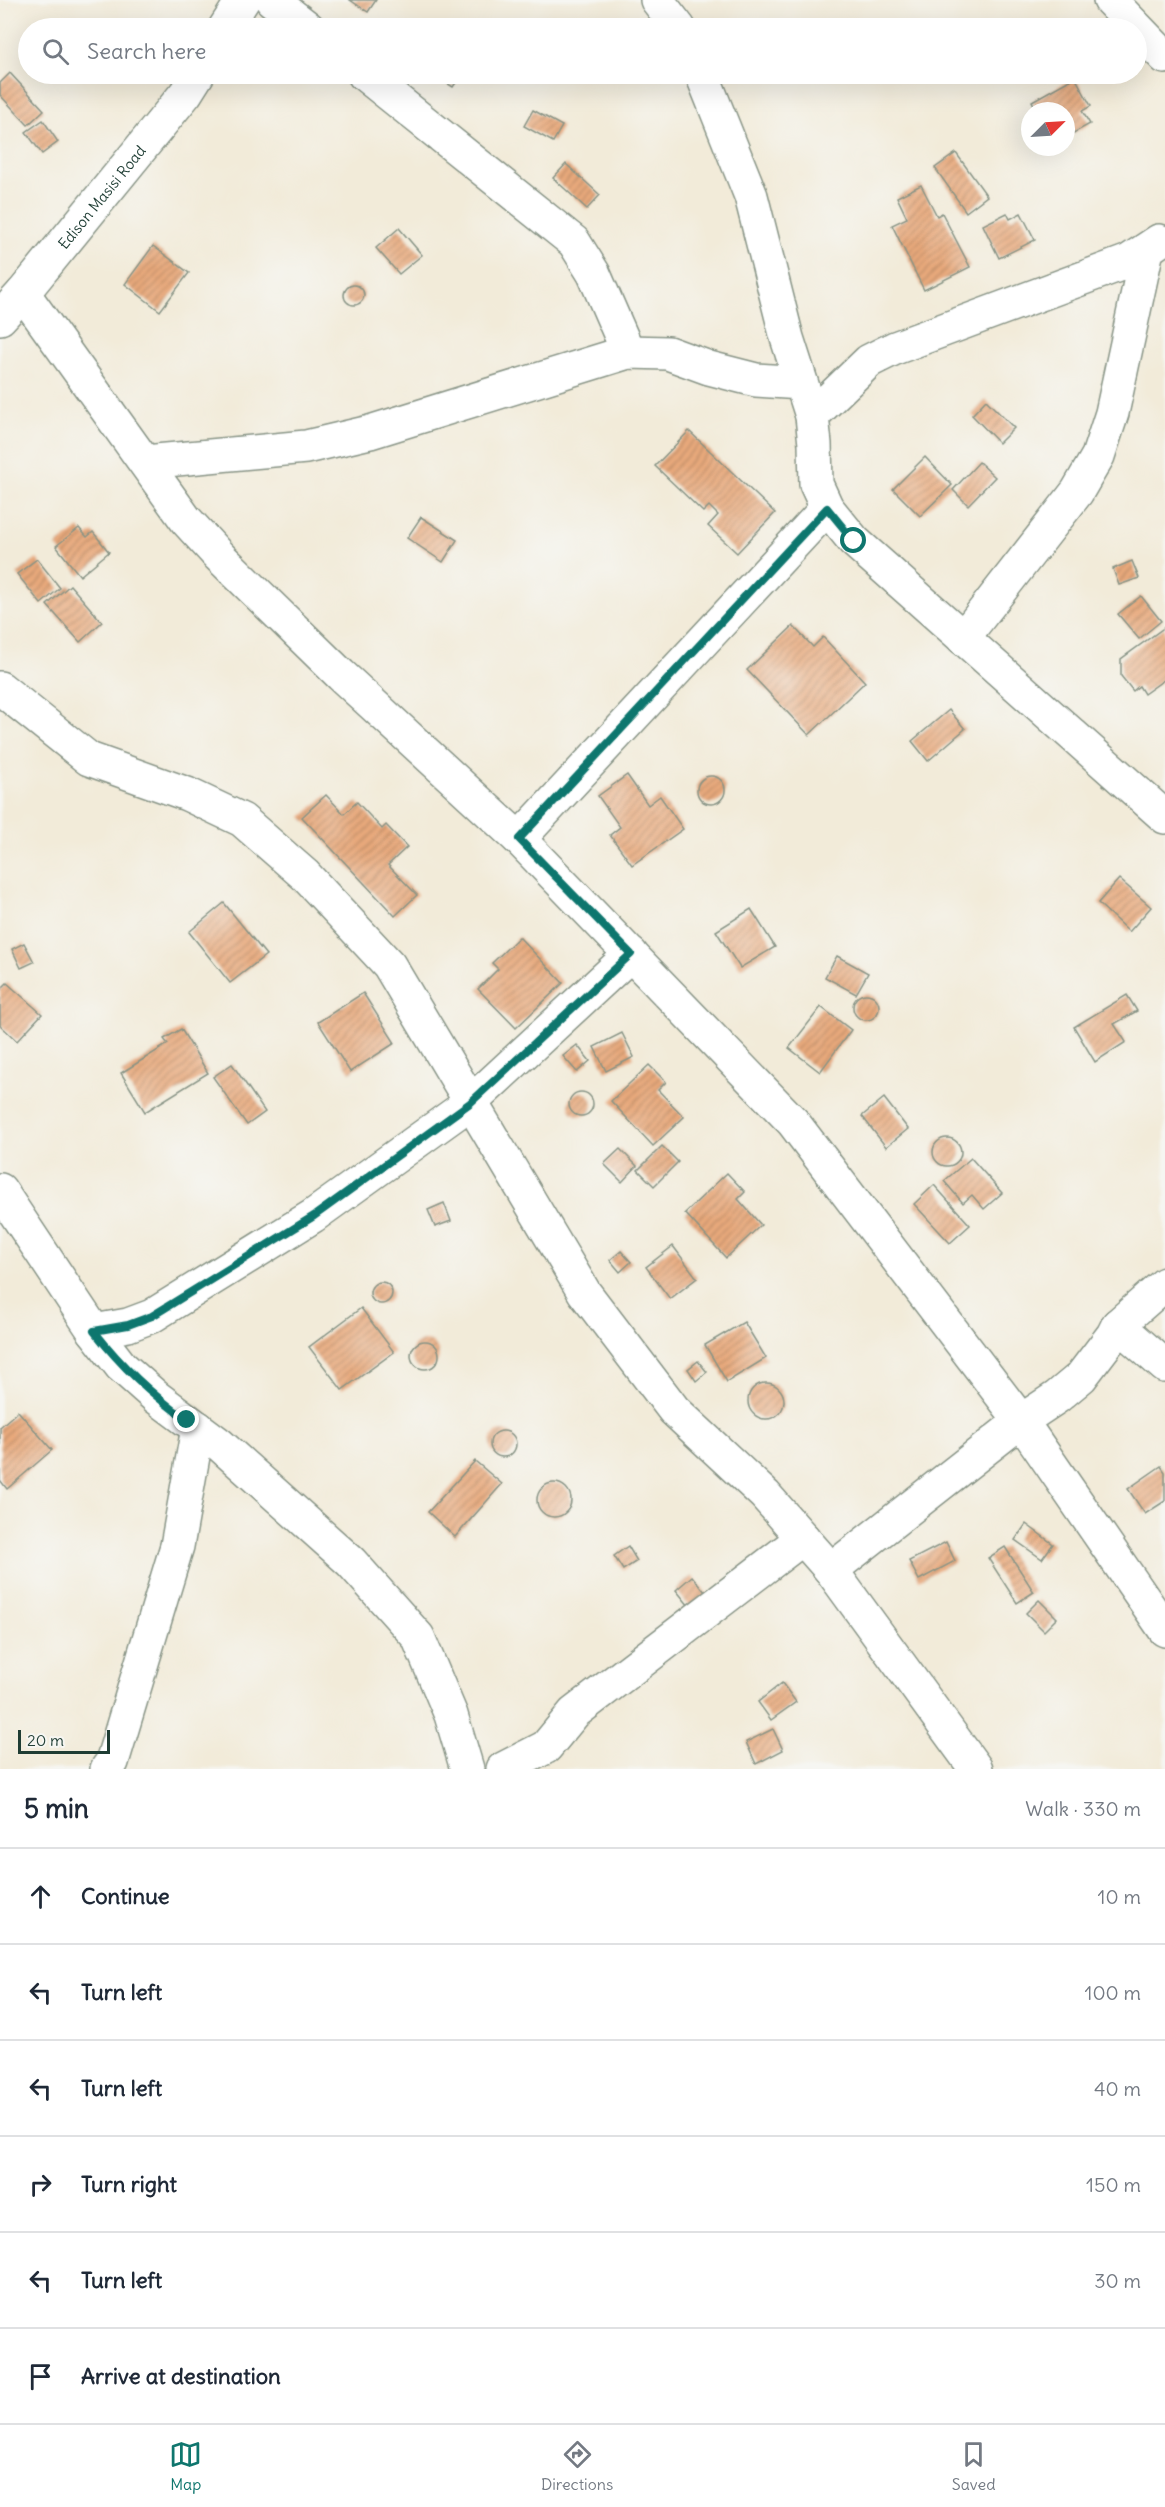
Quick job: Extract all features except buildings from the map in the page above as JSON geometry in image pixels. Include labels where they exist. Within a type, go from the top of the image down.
[{"type":"street","points":[[231,18],[243,0]]},
{"type":"street","points":[[272,0],[295,18]]},
{"type":"street","points":[[657,0],[671,18]]},
{"type":"street","points":[[1110,0],[1127,18]]},
{"type":"street","points":[[1147,38],[1165,57]]},
{"type":"street","name":"Edison Masisi Road","points":[[0,318],[23,293],[192,84]]},
{"type":"street","points":[[376,84],[574,242],[594,274],[628,352]]},
{"type":"street","points":[[706,84],[751,196],[787,338],[812,416],[816,444],[816,484],[827,508],[854,541],[1165,817]]},
{"type":"street","points":[[812,416],[869,361],[895,348],[1129,261],[1156,244]]},
{"type":"street","points":[[963,638],[1077,492],[1098,456],[1112,413],[1156,244]]},
{"type":"street","points":[[23,293],[186,520],[219,556],[341,675],[519,839],[793,1122],[1021,1420],[1165,1630]]},
{"type":"street","points":[[145,462],[306,447],[370,432],[628,352],[668,353],[709,368],[756,380],[801,382]]},
{"type":"street","points":[[519,839],[827,508]]},
{"type":"street","points":[[0,688],[88,759],[188,794],[242,820],[297,868],[389,965],[584,1292],[674,1410],[765,1495],[831,1570],[976,1769]]},
{"type":"street","points":[[94,1331],[128,1325],[152,1316],[314,1216],[470,1103],[631,954]]},
{"type":"street","points":[[0,1190],[94,1331],[121,1366],[156,1397],[198,1428],[351,1562],[418,1637],[451,1715],[468,1769]]},
{"type":"street","points":[[831,1570],[1021,1420],[1057,1397],[1081,1377],[1113,1335],[1118,1324],[1165,1284]]},
{"type":"street","points":[[1118,1324],[1165,1366]]},
{"type":"street","points":[[107,1769],[112,1761],[177,1546],[198,1428]]},
{"type":"street","points":[[503,1769],[546,1747],[574,1713],[803,1538]]},
{"type":"route","points":[[187,1420],[156,1397],[121,1366],[94,1331],[128,1325],[152,1316],[314,1216],[470,1103],[631,954],[519,839],[827,508],[854,541]]}]
